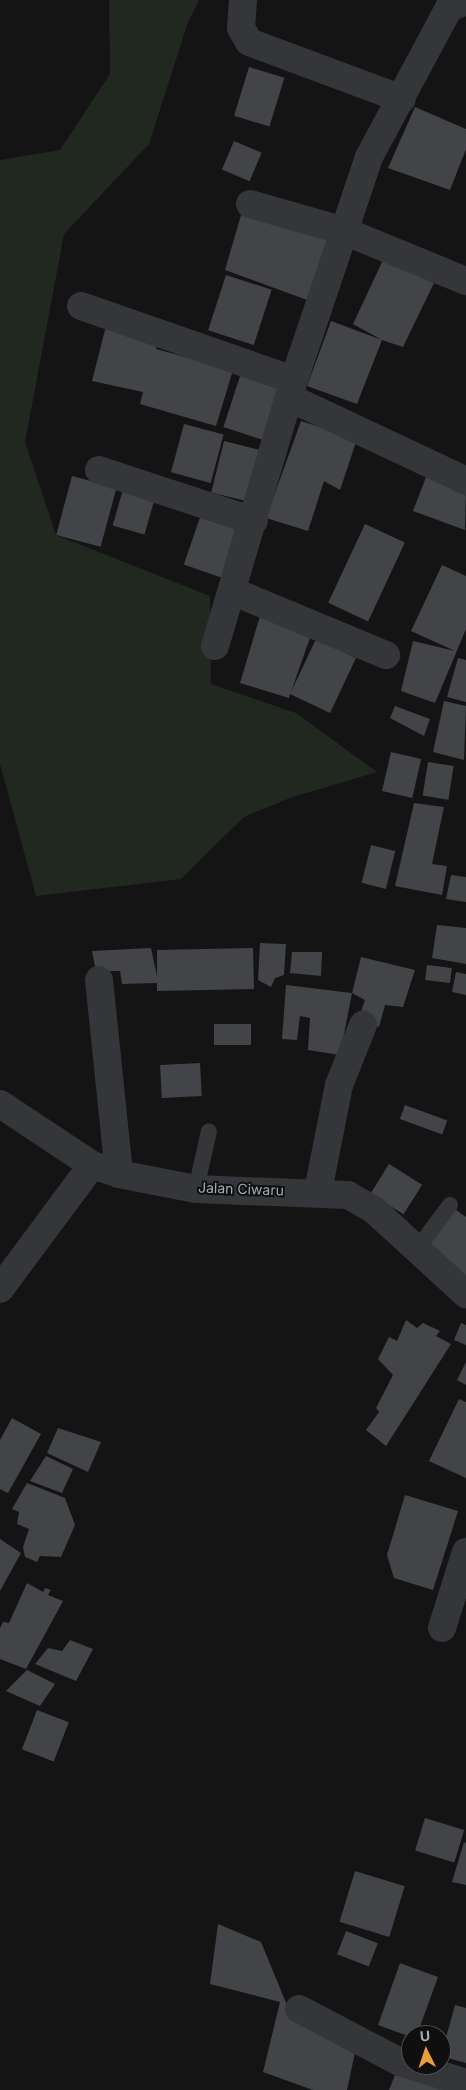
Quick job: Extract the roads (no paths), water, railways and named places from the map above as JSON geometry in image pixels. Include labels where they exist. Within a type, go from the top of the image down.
[{"type":"street","points":[[243,0],[240,28],[249,42],[402,99]]},
{"type":"street","points":[[215,646],[292,389],[369,157],[402,99],[446,12],[457,1]]},
{"type":"street","points":[[250,204],[344,231],[466,281]]},
{"type":"street","points":[[81,306],[292,389],[466,481]]},
{"type":"street","points":[[99,470],[254,521]]},
{"type":"street","points":[[232,591],[386,655]]},
{"type":"street","points":[[99,980],[119,1174]]},
{"type":"street","points":[[318,1191],[339,1085],[363,1024]]},
{"type":"street","name":"Jalan Ciwaru","points":[[0,1104],[92,1165],[119,1174],[196,1189],[318,1191],[348,1195],[374,1210],[466,1294]]},
{"type":"street","points":[[0,1289],[92,1165]]},
{"type":"street","points":[[442,1628],[466,1552]]},
{"type":"street","points":[[299,2009],[400,2062],[466,2083]]},
{"type":"lane","points":[[196,1189],[209,1131]]},
{"type":"lane","points":[[417,1249],[450,1205]]}]
